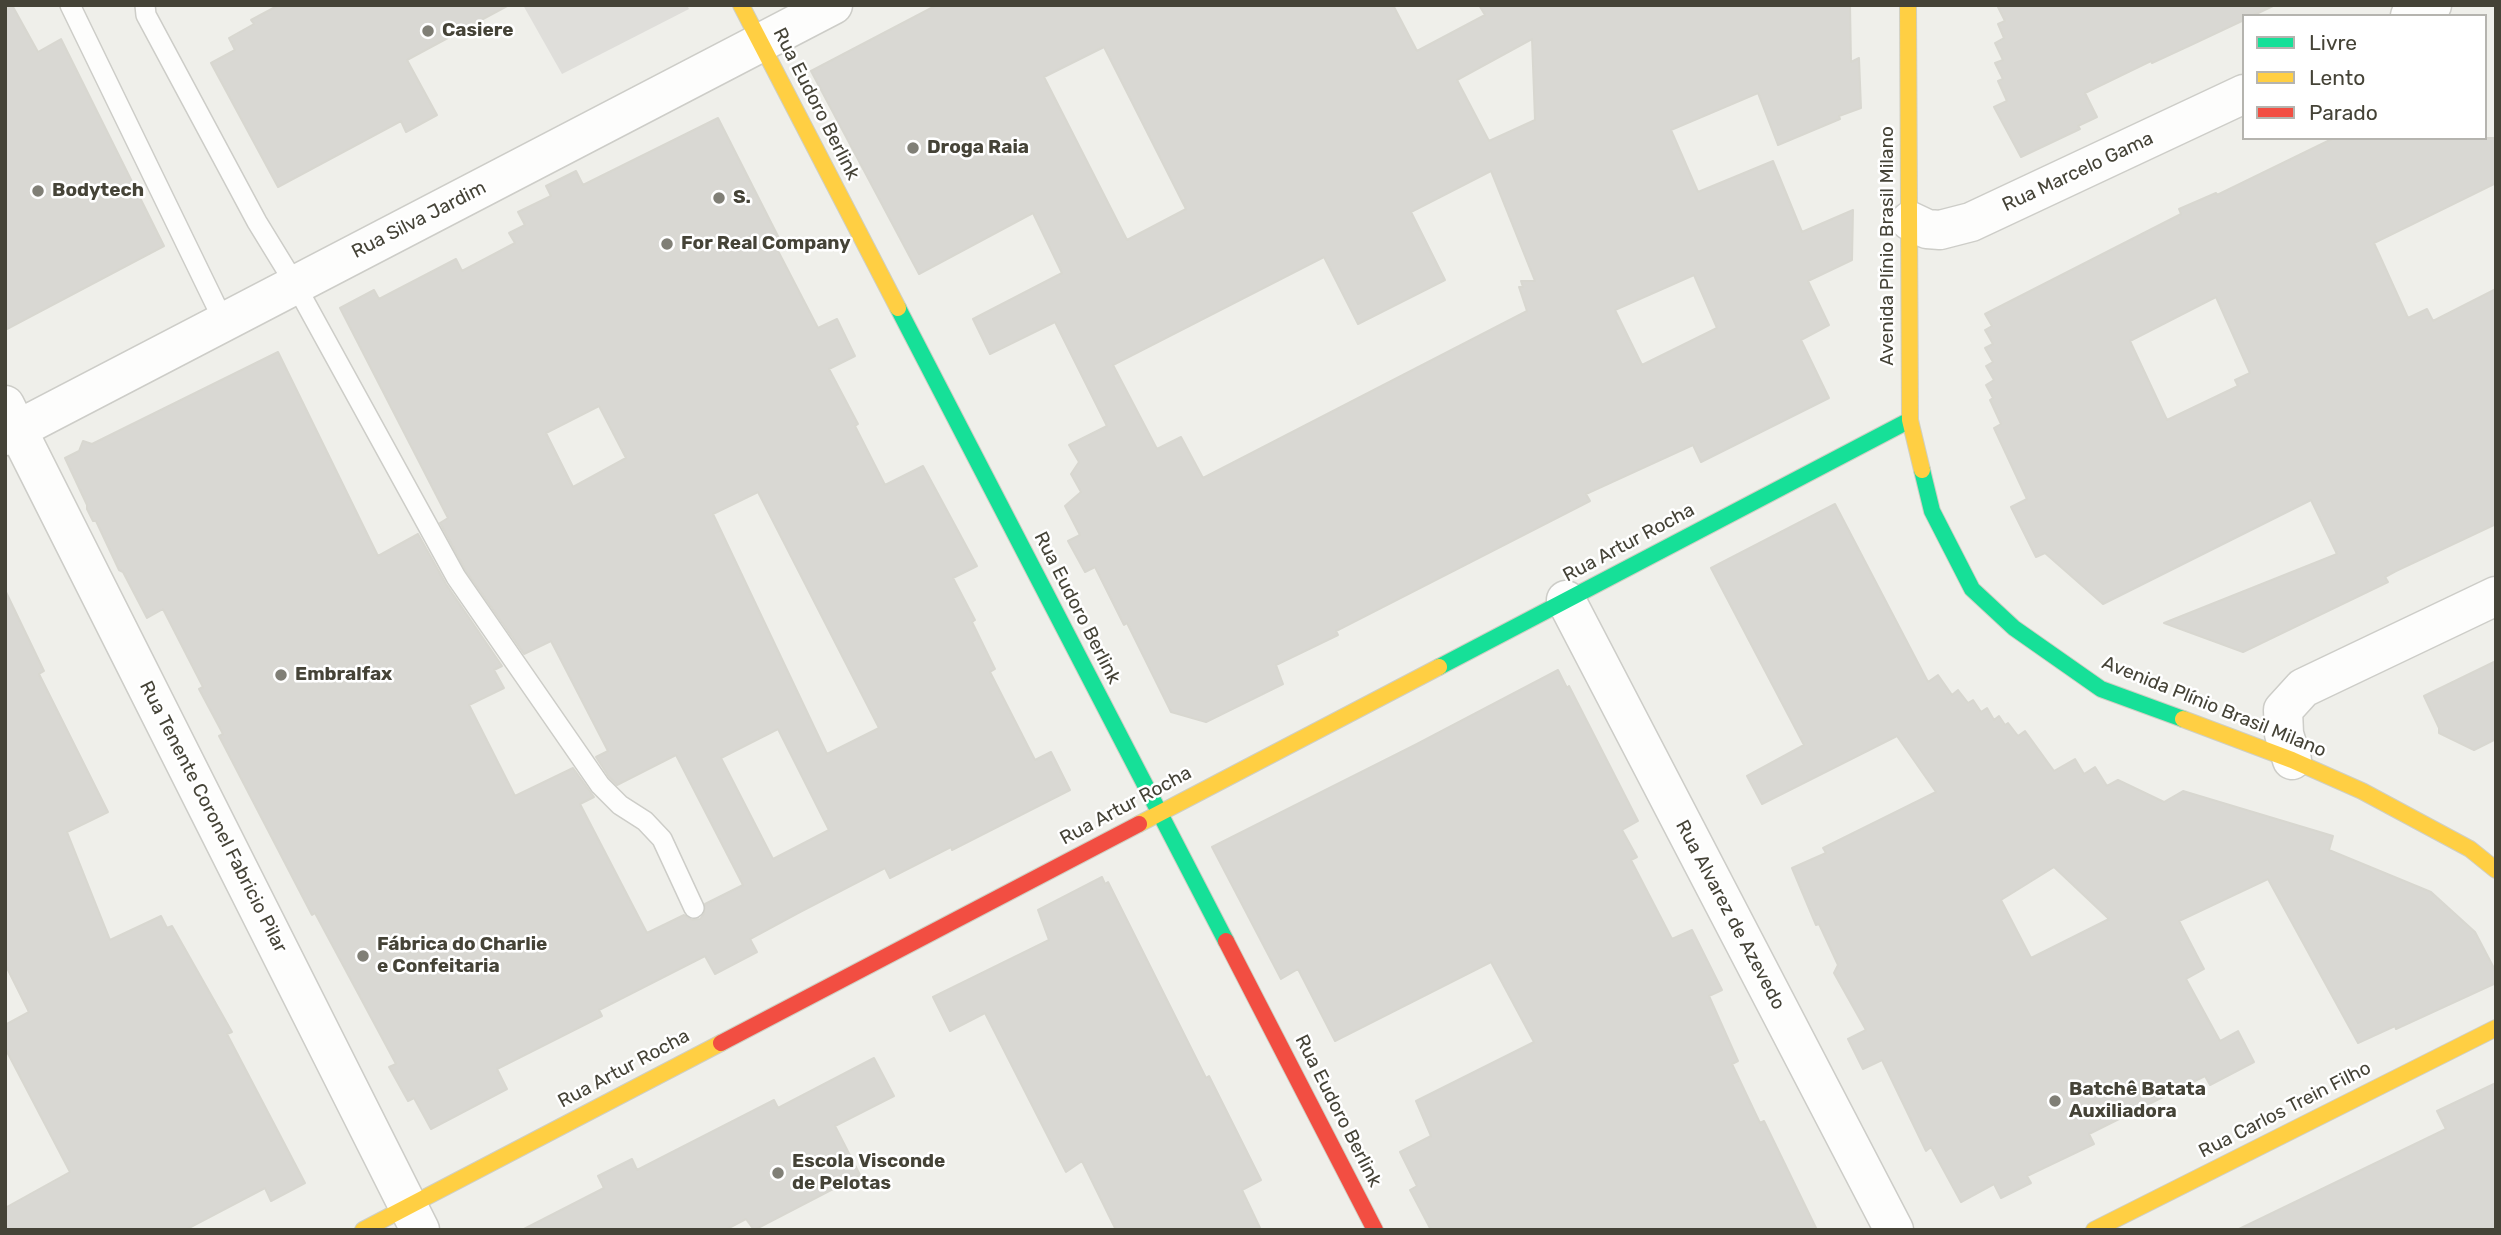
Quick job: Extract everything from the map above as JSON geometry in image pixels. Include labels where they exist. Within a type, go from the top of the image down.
[{"type":"street","name":"Rua Eudoro Berlink","points":[[741,5],[1376,1230]]},
{"type":"street","name":"Rua Silva Jardim","points":[[10,424],[224,322],[832,5]]},
{"type":"street","name":"Avenida Plínio Brasil Milano","points":[[1908,5],[1909,420],[1932,510],[1972,589],[2014,628],[2101,689],[2292,760],[2362,791],[2470,849],[2496,870]]},
{"type":"street","points":[[2414,14],[2432,5]]},
{"type":"street","name":"Rua Marcelo Gama","points":[[1910,221],[1927,229],[1940,230],[1971,222],[2242,95]]},
{"type":"street","name":"Rua Artur Rocha","points":[[363,1230],[414,1218],[1159,813],[1909,420]]},
{"type":"street","name":"Rua Tenente Coronel Fabricio Pilar","points":[[10,424],[414,1218]]},
{"type":"street","points":[[2292,760],[2284,734],[2283,710],[2302,688],[2496,596]]},
{"type":"street","name":"Rua Alvarez de Azevedo","points":[[1566,600],[1895,1230]]},
{"type":"street","name":"Rua Carlos Trein Filho","points":[[2094,1230],[2496,1028]]},
{"type":"lane","points":[[71,5],[224,322]]},
{"type":"lane","points":[[145,5],[146,15],[244,198],[295,284],[456,577],[600,785],[620,805],[645,821],[662,839],[694,908]]},
{"type":"shaded area","points":[[523,5],[687,5],[689,9],[562,74]]},
{"type":"building","points":[[5,5],[12,5],[38,52],[61,39],[164,246],[5,330]]},
{"type":"building","points":[[279,5],[509,5],[407,60],[437,115],[406,132],[401,121],[278,187],[211,63],[235,50],[229,38],[254,24],[251,20]]},
{"type":"building","points":[[937,5],[1393,5],[1417,51],[1485,15],[1479,5],[1850,5],[1851,62],[1859,58],[1861,108],[1778,145],[1758,93],[1671,130],[1698,192],[1773,161],[1802,232],[1853,210],[1852,260],[1808,281],[1829,325],[1801,340],[1829,398],[1701,462],[1693,445],[1586,494],[1590,501],[1336,631],[1338,635],[1276,665],[1283,684],[1206,722],[1171,712],[1127,623],[1124,625],[1095,567],[1085,572],[1068,541],[1080,535],[1065,506],[1081,492],[1071,474],[1079,462],[1069,445],[1107,426],[1055,322],[990,354],[973,319],[1062,273],[1033,213],[919,274],[811,71]],"holes":[[[1532,39],[1535,120],[1489,141],[1457,80]],[[1104,47],[1186,209],[1127,240],[1044,77]],[[1491,171],[1535,281],[1521,281],[1523,287],[1519,287],[1527,311],[1203,478],[1181,437],[1157,449],[1113,365],[1324,257],[1358,324],[1445,280],[1411,212]],[[1694,275],[1717,328],[1642,365],[1615,310]]]},
{"type":"building","points":[[1997,5],[2275,5],[2256,14],[2242,14],[2242,21],[2085,93],[2097,117],[2078,126],[2080,129],[2021,157],[1994,107],[2007,101],[1998,81],[2003,79],[1995,63],[2003,60],[1995,43],[2004,38],[1998,24],[2005,21]]},
{"type":"building","points":[[718,118],[783,246],[777,249],[818,328],[837,319],[855,356],[829,369],[858,424],[855,426],[885,485],[923,466],[977,566],[953,578],[975,620],[972,622],[995,669],[990,672],[1035,760],[1051,752],[1070,790],[952,850],[951,847],[890,878],[885,868],[800,912],[750,939],[757,952],[715,974],[705,956],[599,1010],[602,1016],[497,1069],[507,1089],[431,1129],[414,1098],[408,1101],[389,1067],[396,1064],[315,913],[312,915],[219,736],[223,734],[199,689],[203,687],[163,609],[147,618],[123,572],[119,570],[96,521],[93,521],[65,458],[79,451],[83,441],[92,444],[278,352],[378,556],[418,534],[446,584],[502,666],[494,670],[504,688],[469,705],[515,796],[573,768],[594,797],[580,804],[647,933],[684,915],[692,920],[700,919],[704,914],[705,904],[743,885],[676,755],[617,785],[609,777],[596,757],[608,751],[551,641],[524,654],[466,571],[440,523],[448,518],[340,308],[374,290],[379,299],[456,259],[462,271],[515,243],[509,233],[525,225],[518,212],[551,196],[546,186],[576,171],[583,185]],"holes":[[[599,406],[626,458],[573,487],[546,433]],[[758,492],[879,728],[827,754],[713,514]],[[778,729],[829,830],[773,859],[721,758]]]},
{"type":"building","points":[[2496,138],[2496,183],[2374,243],[2408,318],[2427,309],[2433,321],[2496,289],[2496,524],[2396,571],[2385,577],[2388,582],[2243,652],[2164,623],[2337,554],[2311,500],[2103,604],[2045,553],[2036,557],[2011,507],[2027,499],[1994,428],[2001,424],[1986,385],[1994,380],[1986,366],[1993,362],[1985,348],[1993,344],[1985,330],[1992,326],[1985,314],[2181,214],[2179,209],[2216,193],[2217,195],[2330,140]],"holes":[[[2216,297],[2250,373],[2235,380],[2238,386],[2167,420],[2130,341]]]},
{"type":"building","points":[[1835,504],[1928,682],[1938,675],[1952,695],[1958,690],[1968,703],[1973,700],[1981,712],[1987,708],[1994,720],[1999,716],[2018,736],[2025,731],[2054,771],[2075,759],[2084,774],[2095,767],[2107,786],[2118,780],[2164,802],[2183,791],[2333,836],[2329,850],[2431,892],[2475,932],[2496,972],[2496,983],[2396,1029],[2395,1026],[2358,1043],[2268,879],[2179,921],[2204,969],[2186,979],[2220,1041],[2238,1031],[2254,1062],[2210,1085],[2205,1076],[2089,1134],[2094,1144],[2027,1176],[2031,1183],[2001,1198],[1994,1184],[1961,1202],[1931,1147],[1926,1151],[1882,1060],[1863,1069],[1848,1039],[1866,1030],[1834,973],[1838,965],[1819,924],[1816,925],[1792,868],[1826,853],[1823,848],[1936,792],[1897,736],[1762,804],[1747,776],[1804,745],[1711,568]],"holes":[[[2054,867],[2109,919],[2031,958],[2001,900]]]},
{"type":"building","points":[[5,590],[44,671],[39,674],[108,812],[67,832],[110,940],[161,916],[167,928],[172,926],[232,1032],[227,1034],[305,1183],[271,1201],[265,1188],[185,1230],[5,1230],[5,1208],[70,1172],[5,1048],[5,1025],[29,1012],[5,964]]},
{"type":"building","points":[[2496,661],[2496,739],[2474,750],[2439,733],[2424,696]]},
{"type":"building","points":[[1558,670],[1567,688],[1569,686],[1638,821],[1622,830],[1637,857],[1631,860],[1672,939],[1692,930],[1722,990],[1709,996],[1738,1061],[1732,1064],[1760,1123],[1764,1121],[1817,1230],[1431,1230],[1410,1190],[1417,1186],[1400,1152],[1431,1136],[1416,1101],[1534,1042],[1491,962],[1335,1041],[1298,969],[1281,979],[1212,847]]},
{"type":"building","points":[[1102,877],[1105,884],[1108,882],[1206,1078],[1209,1076],[1261,1180],[1242,1190],[1261,1230],[1116,1230],[1082,1161],[1066,1172],[985,1013],[950,1031],[933,997],[1049,940],[1038,910]]},
{"type":"building","points":[[874,1058],[894,1096],[835,1126],[860,1175],[754,1230],[746,1219],[725,1230],[522,1230],[604,1188],[598,1176],[632,1159],[637,1170],[774,1100],[778,1108]]},
{"type":"building","points":[[2496,1083],[2496,1230],[2237,1230],[2446,1129],[2437,1111]]},
{"type":"traffic: fast","points":[[898,308],[1226,941]]},
{"type":"traffic: fast","points":[[1439,667],[1910,420]]},
{"type":"traffic: fast","points":[[1922,470],[1932,511],[1972,589],[2014,628],[2101,689],[2183,719]]},
{"type":"traffic: slow","points":[[741,5],[898,308]]},
{"type":"traffic: slow","points":[[1908,5],[1910,420],[1922,470]]},
{"type":"traffic: slow","points":[[1139,824],[1439,667]]},
{"type":"traffic: slow","points":[[2183,719],[2292,760],[2362,791],[2470,849],[2496,870]]},
{"type":"traffic: slow","points":[[2094,1230],[2496,1028]]},
{"type":"traffic: slow","points":[[363,1230],[721,1043]]},
{"type":"traffic: jam","points":[[721,1043],[1139,824]]},
{"type":"traffic: jam","points":[[1226,941],[1375,1230]]},
{"type":"place","name":"Casiere","points":[[428,31]]},
{"type":"place","name":"Droga Raia","points":[[913,148]]},
{"type":"place","name":"Bodytech","points":[[38,191]]},
{"type":"place","name":"S.","points":[[719,198]]},
{"type":"place","name":"For Real Company","points":[[667,244]]},
{"type":"place","name":"Embralfax","points":[[281,675]]},
{"type":"place","name":"Fábrica do Charlie e Confeitaria","points":[[363,956]]},
{"type":"place","name":"Batchê Batata Auxiliadora","points":[[2055,1101]]},
{"type":"place","name":"Escola Visconde de Pelotas","points":[[778,1173]]}]
